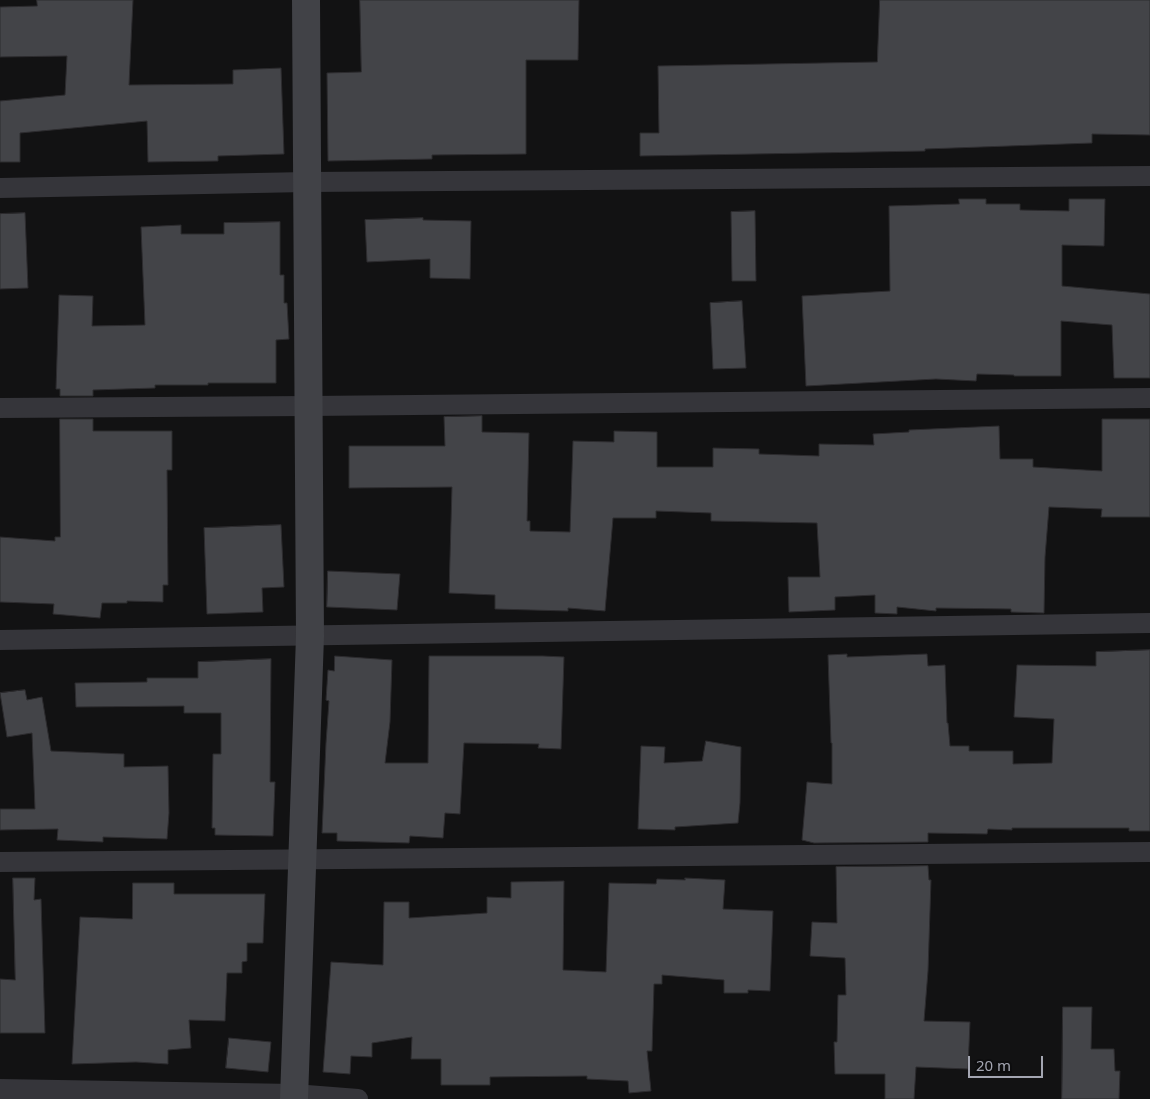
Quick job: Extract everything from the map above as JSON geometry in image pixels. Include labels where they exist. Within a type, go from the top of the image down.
[{"type":"street","points":[[294,1096],[310,636],[306,0]]},
{"type":"street","points":[[0,188],[307,182],[1150,176]]},
{"type":"street","points":[[0,408],[1150,398]]},
{"type":"street","points":[[0,640],[1150,623]]},
{"type":"street","points":[[0,862],[1150,852]]},
{"type":"street","points":[[0,1089],[358,1099]]},
{"type":"building","points":[[37,0],[133,0],[129,85],[233,84],[233,70],[281,68],[284,154],[218,156],[218,161],[148,162],[147,121],[20,133],[20,162],[0,162],[0,101],[65,95],[67,56],[0,57],[0,7],[37,6]]},
{"type":"building","points":[[360,0],[579,0],[578,60],[526,60],[526,154],[432,155],[432,159],[328,161],[327,73],[361,72]]},
{"type":"building","points":[[880,0],[1150,0],[1150,135],[1092,134],[1092,143],[925,149],[925,151],[640,156],[640,133],[659,133],[658,66],[877,62]]},
{"type":"building","points":[[959,199],[986,199],[986,204],[1020,204],[1020,210],[1069,211],[1069,199],[1105,199],[1104,246],[1062,245],[1062,286],[1150,294],[1150,378],[1114,378],[1112,325],[1061,321],[1061,376],[977,374],[976,381],[936,379],[806,386],[802,296],[890,291],[889,206],[959,204]]},
{"type":"building","points":[[755,211],[756,281],[732,281],[731,212]]},
{"type":"building","points":[[25,213],[28,288],[0,289],[0,214]]},
{"type":"building","points":[[423,218],[423,220],[471,221],[470,279],[430,278],[430,259],[367,262],[365,220]]},
{"type":"building","points":[[280,222],[280,275],[284,275],[284,303],[287,303],[289,339],[276,340],[276,383],[155,385],[155,388],[93,390],[93,396],[60,396],[60,389],[56,389],[59,295],[93,296],[92,326],[145,325],[141,227],[181,225],[181,234],[224,234],[224,223]]},
{"type":"building","points":[[742,301],[746,368],[713,369],[710,303]]},
{"type":"building","points":[[482,416],[482,432],[529,433],[527,521],[530,521],[530,531],[570,532],[573,441],[614,442],[614,431],[657,432],[657,467],[713,467],[713,448],[759,449],[759,454],[819,456],[819,444],[874,445],[873,434],[909,432],[909,430],[999,426],[1000,459],[1033,459],[1033,467],[1102,471],[1102,419],[1150,419],[1150,517],[1101,517],[1102,509],[1049,507],[1045,557],[1044,613],[1011,612],[1011,609],[936,608],[936,611],[897,607],[897,614],[875,613],[875,595],[835,597],[835,610],[789,612],[788,577],[820,577],[817,523],[711,521],[711,513],[656,511],[656,518],[613,518],[605,611],[568,608],[568,611],[495,609],[495,595],[449,593],[452,487],[349,488],[349,446],[445,446],[444,417]]},
{"type":"building","points":[[60,419],[93,419],[93,431],[172,431],[172,470],[167,470],[168,585],[163,585],[163,602],[127,601],[127,603],[102,603],[100,618],[53,614],[54,604],[0,602],[0,537],[55,541],[55,537],[60,537]]},
{"type":"building","points":[[281,525],[284,587],[262,588],[263,612],[207,614],[204,528]]},
{"type":"building","points":[[328,571],[400,574],[397,610],[327,607]]},
{"type":"building","points":[[1150,650],[1150,831],[1129,831],[1129,828],[1012,828],[1012,830],[988,829],[987,834],[928,833],[928,842],[814,843],[802,840],[807,782],[832,784],[828,655],[847,654],[847,657],[927,654],[928,666],[945,665],[947,723],[950,746],[969,746],[969,751],[1013,751],[1013,764],[1052,763],[1054,719],[1014,717],[1017,665],[1096,666],[1096,652]]},
{"type":"building","points":[[335,656],[392,660],[390,722],[385,763],[428,763],[429,656],[564,657],[561,749],[538,748],[539,744],[464,743],[460,814],[445,813],[443,838],[410,836],[409,843],[337,841],[337,833],[322,833],[329,701],[326,700],[328,670],[334,671]]},
{"type":"building","points":[[271,659],[270,782],[275,782],[273,836],[215,835],[215,828],[212,828],[213,754],[221,754],[221,713],[184,713],[184,706],[76,707],[75,683],[147,682],[147,678],[198,678],[198,662]]},
{"type":"building","points":[[25,690],[27,700],[42,697],[51,751],[124,754],[124,767],[168,766],[169,813],[167,839],[103,837],[103,842],[57,840],[58,829],[0,830],[0,809],[35,809],[32,733],[7,737],[0,693]]},
{"type":"building","points":[[706,741],[741,747],[738,823],[675,827],[675,830],[638,829],[641,746],[665,747],[664,763],[702,761]]},
{"type":"building","points":[[928,866],[929,880],[931,880],[928,971],[924,1021],[970,1022],[968,1069],[916,1067],[914,1099],[885,1099],[885,1074],[835,1074],[834,1042],[837,1042],[838,995],[846,995],[845,958],[810,956],[812,922],[837,923],[836,867]]},
{"type":"building","points":[[13,878],[35,878],[34,900],[41,899],[45,1033],[0,1033],[0,979],[15,980]]},
{"type":"building","points":[[685,878],[725,880],[723,909],[773,911],[770,991],[748,990],[748,993],[724,993],[724,980],[662,975],[662,984],[654,984],[652,1051],[647,1051],[651,1091],[629,1093],[628,1081],[587,1079],[587,1076],[490,1077],[490,1085],[441,1085],[441,1059],[411,1059],[412,1037],[372,1043],[372,1057],[351,1056],[350,1074],[323,1072],[331,962],[383,965],[384,902],[409,902],[409,918],[487,913],[487,897],[511,898],[511,882],[564,881],[563,970],[606,972],[609,883],[656,884],[657,879],[685,880]]},
{"type":"building","points":[[133,883],[174,883],[174,894],[265,894],[263,943],[247,943],[247,961],[242,962],[242,973],[227,973],[225,1021],[189,1020],[191,1048],[168,1050],[168,1064],[136,1062],[72,1064],[80,917],[132,919]]},
{"type":"building","points":[[1063,1007],[1092,1007],[1091,1049],[1114,1049],[1115,1071],[1120,1071],[1119,1099],[1062,1099]]},
{"type":"building","points":[[229,1038],[271,1042],[268,1072],[226,1068]]}]
